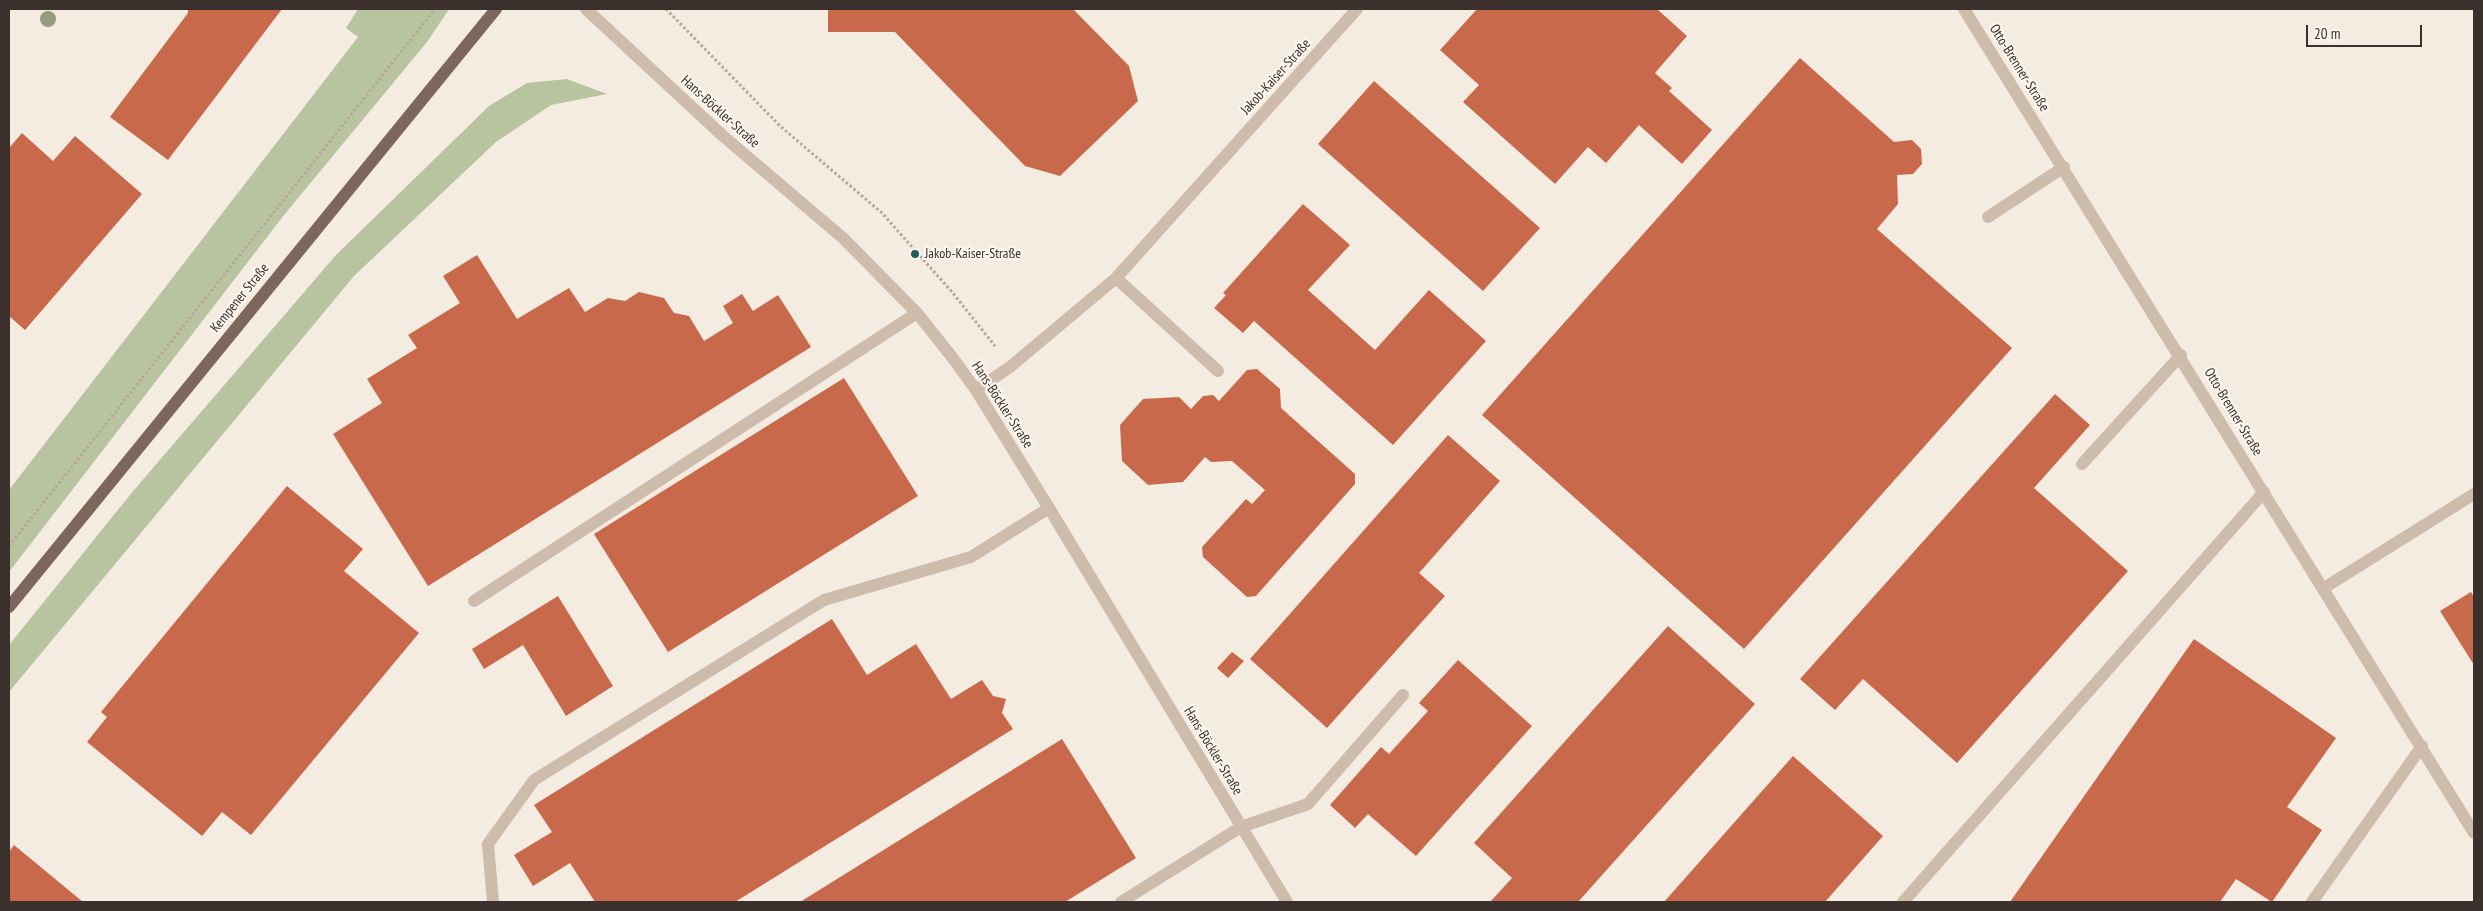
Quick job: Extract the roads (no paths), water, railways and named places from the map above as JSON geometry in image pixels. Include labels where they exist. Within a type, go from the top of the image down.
[{"type":"main road","name":"Kempener Straße","points":[[9,607],[496,9]]},
{"type":"street","name":"Hans-Böckler-Straße","points":[[586,9],[723,136],[843,238],[917,313],[976,390],[1287,902]]},
{"type":"street","name":"Jakob-Kaiser-Straße","points":[[976,390],[1010,367],[1116,278],[1357,9]]},
{"type":"street","name":"Otto-Brenner-Straße","points":[[1964,9],[2064,167],[2474,833]]},
{"type":"street","points":[[1988,217],[2064,167]]},
{"type":"street","points":[[1116,278],[1218,371]]},
{"type":"street","points":[[474,601],[917,313]]},
{"type":"street","points":[[2082,464],[2180,355]]},
{"type":"street","points":[[1903,902],[2264,492]]},
{"type":"street","points":[[2324,588],[2474,494]]},
{"type":"street","points":[[493,902],[488,844],[534,780],[824,600],[970,557],[1049,508]]},
{"type":"street","points":[[1121,902],[1241,827],[1308,804],[1403,695]]},
{"type":"street","points":[[2312,902],[2422,746]]},
{"type":"place","name":"Jakob-Kaiser-Straße","points":[[915,254]]}]
